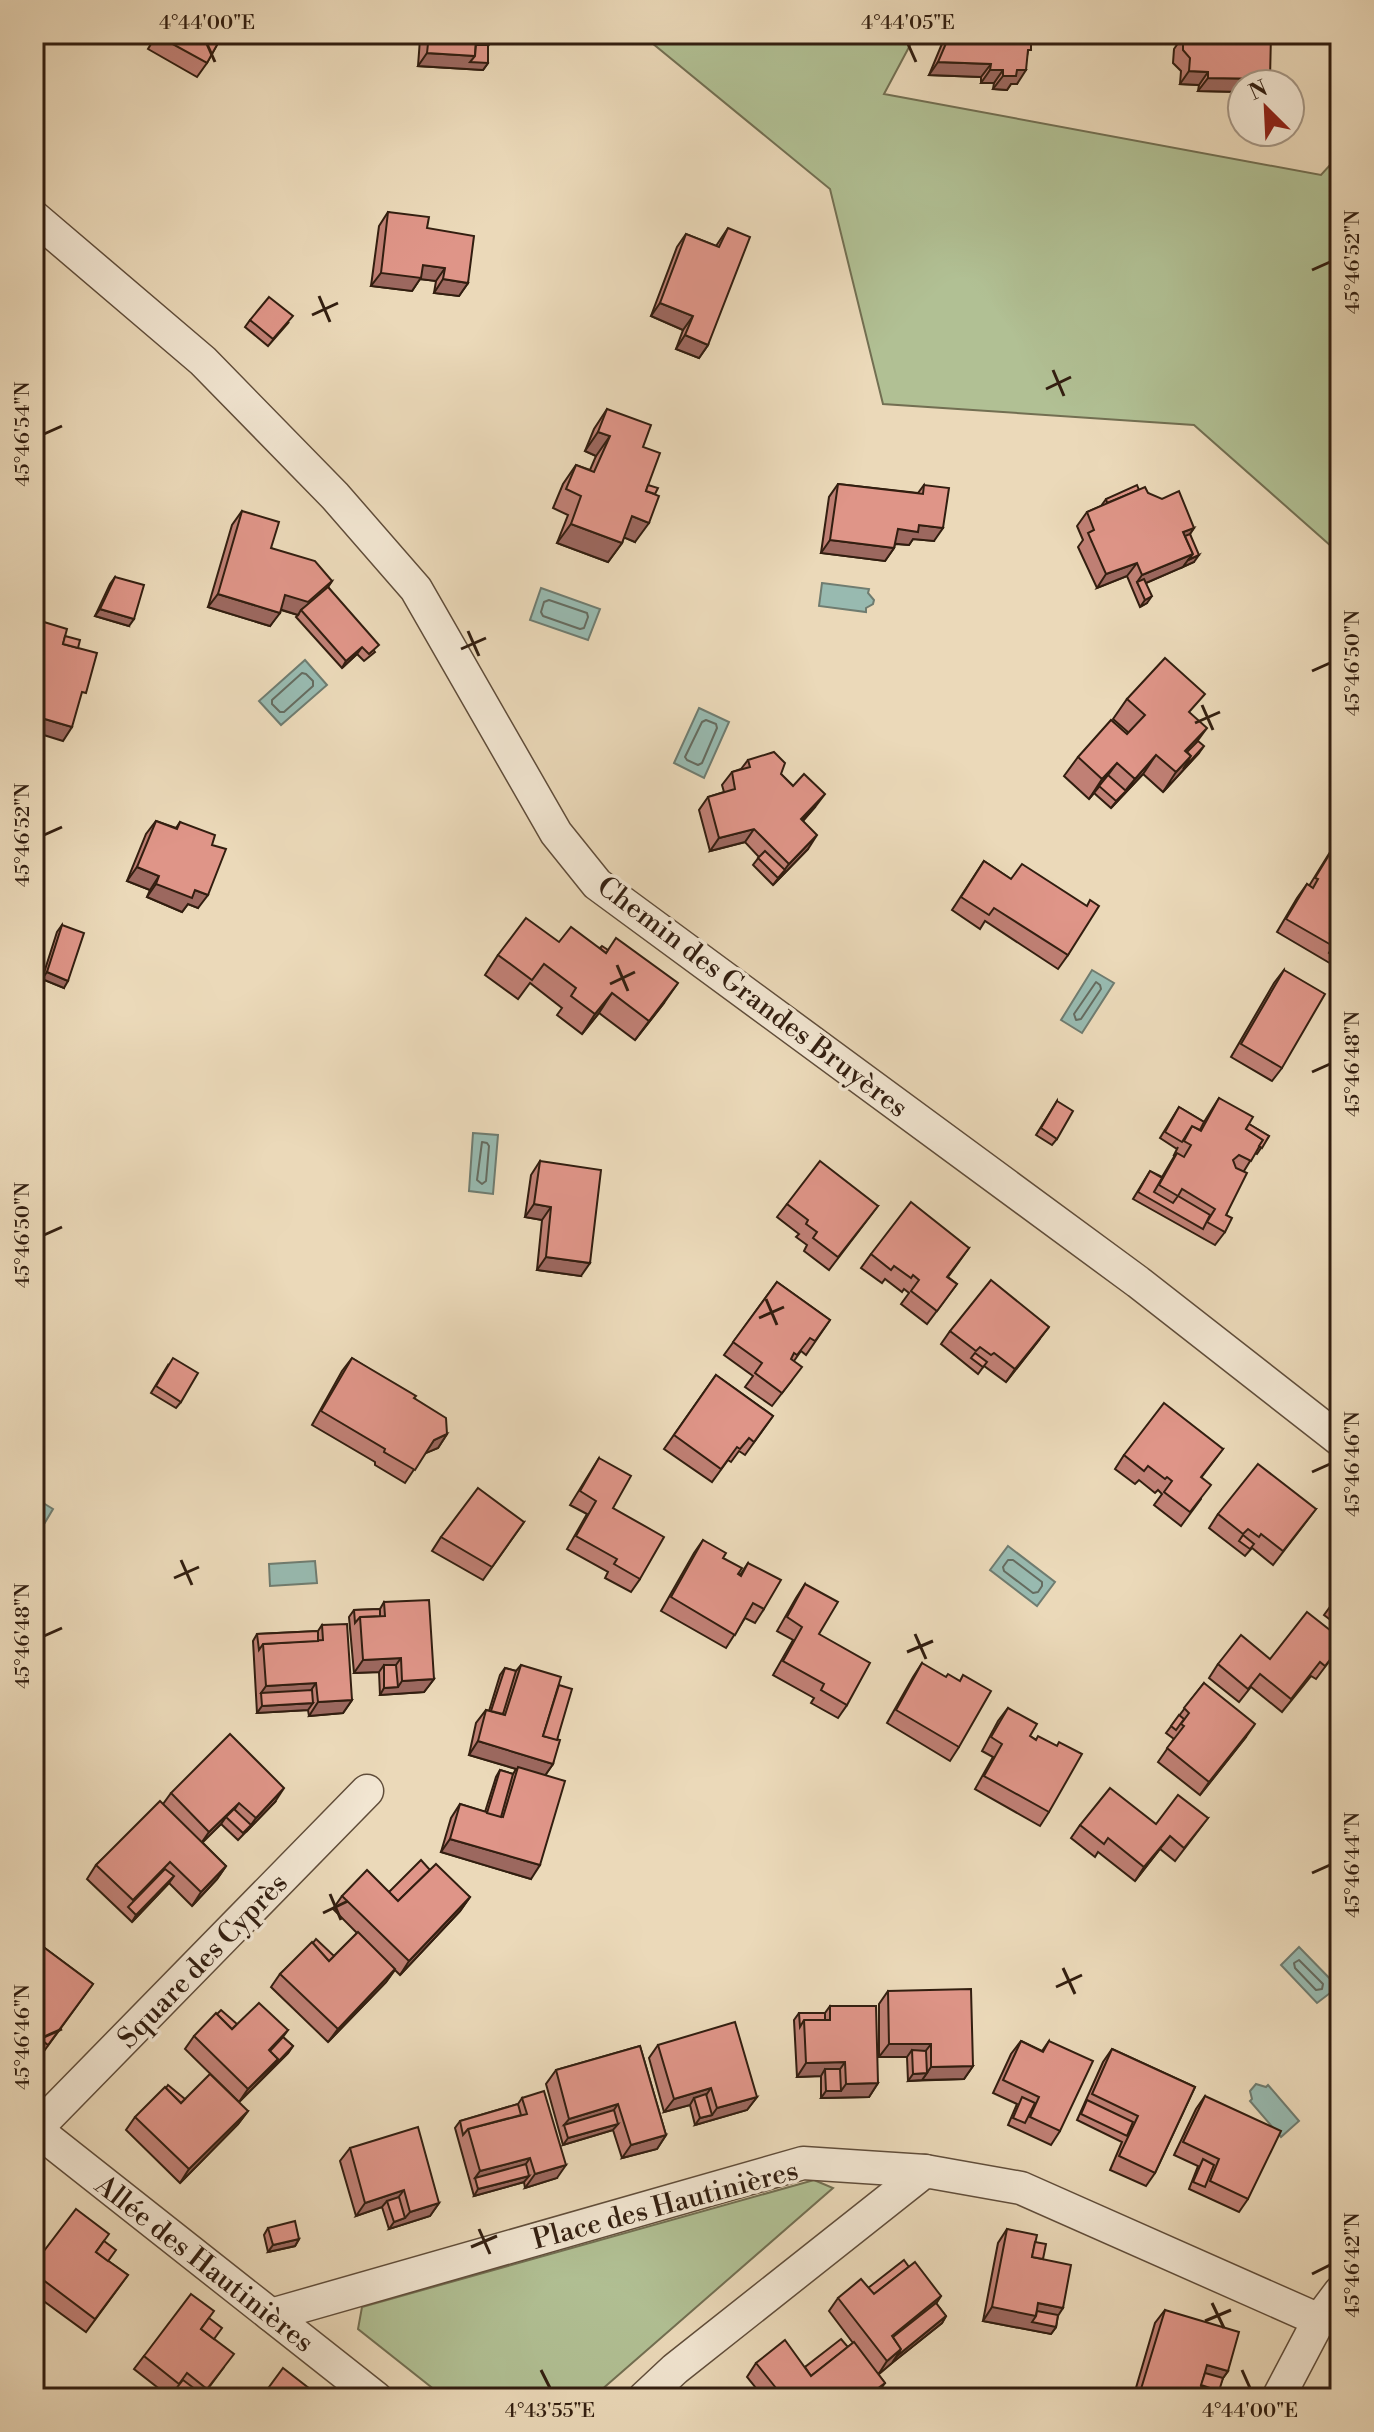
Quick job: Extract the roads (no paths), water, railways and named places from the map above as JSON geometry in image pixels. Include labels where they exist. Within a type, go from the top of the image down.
[{"type":"street","name":"Chemin des Grandes Bruyères","points":[[34,217],[203,361],[335,496],[416,589],[556,833],[597,884],[1138,1282],[1340,1440]]},
{"type":"street","name":"Square des Cyprès","points":[[35,2128],[367,1791]]},
{"type":"street","name":"Allée des Hautinières","points":[[35,2128],[376,2398]]},
{"type":"street","name":"Place des Hautinières","points":[[271,2315],[803,2163],[925,2171],[1021,2188],[1319,2320]]},
{"type":"street","points":[[644,2398],[675,2369],[925,2171]]},
{"type":"street","points":[[1278,2398],[1319,2320],[1340,2292]]},
{"type":"water","points":[[822,583],[869,589],[873,604],[866,608],[866,612],[819,606]]},
{"type":"water","points":[[541,588],[600,609],[588,640],[530,620]]},
{"type":"water","points":[[305,660],[327,685],[281,725],[259,701]]},
{"type":"water","points":[[699,708],[729,722],[704,778],[674,763]]},
{"type":"water","points":[[1092,970],[1114,983],[1082,1033],[1061,1020]]},
{"type":"water","points":[[473,1133],[498,1135],[493,1194],[469,1191]]},
{"type":"water","points":[[34,1499],[53,1509],[34,1541]]},
{"type":"water","points":[[1008,1546],[1055,1582],[1037,1606],[990,1570]]},
{"type":"water","points":[[315,1561],[317,1583],[270,1586],[269,1564]]},
{"type":"water","points":[[1299,1947],[1338,1987],[1317,2003],[1281,1965]]},
{"type":"water","points":[[1256,2084],[1268,2085],[1299,2121],[1281,2137],[1250,2101],[1250,2091]]}]
